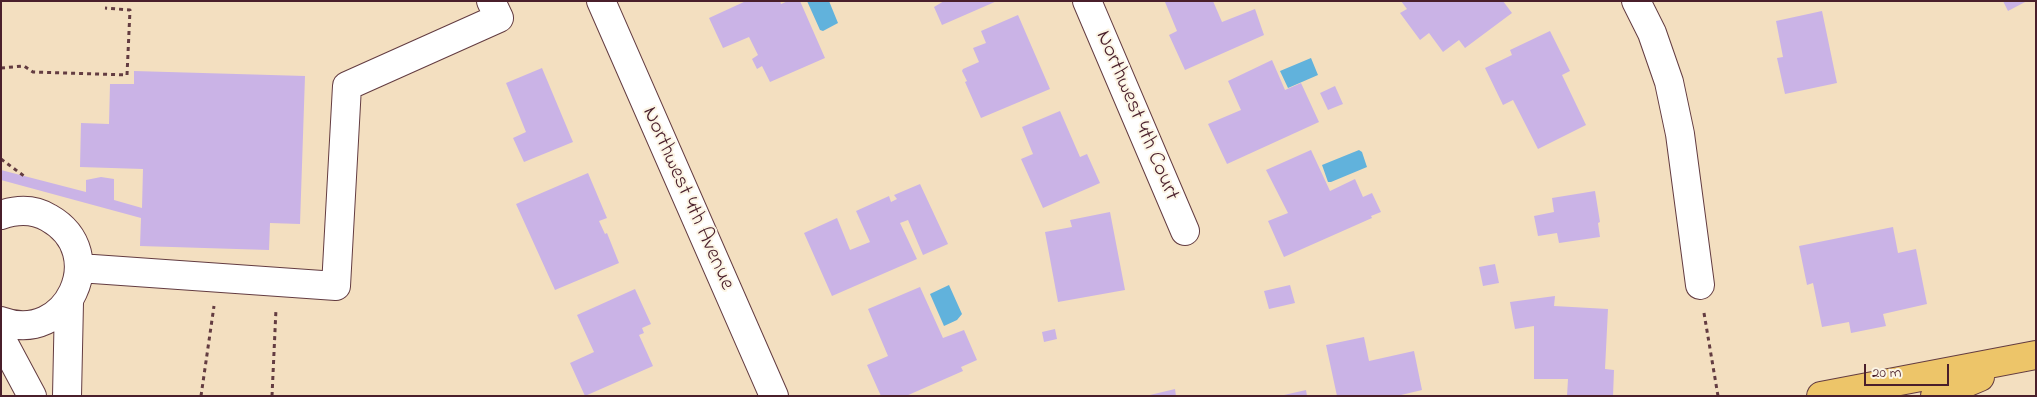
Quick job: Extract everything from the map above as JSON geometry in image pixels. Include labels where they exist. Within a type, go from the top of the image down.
[{"type":"main road","points":[[1821,396],[2035,355]]},
{"type":"main road","points":[[1935,396],[2035,355]]},
{"type":"street","points":[[79,268],[336,286],[347,86],[499,18],[491,1]]},
{"type":"street","name":"Northwest 4th Avenue","points":[[601,1],[774,396]]},
{"type":"street","name":"Northwest 4th Court","points":[[1087,1],[1186,231]]},
{"type":"street","points":[[1636,1],[1652,33],[1669,82],[1680,134],[1700,285]]},
{"type":"street","points":[[1,215],[14,210],[39,212],[60,224],[73,241],[80,261],[78,283],[69,302],[53,317],[32,325],[10,324],[1,321]]},
{"type":"street","points":[[66,396],[69,302]]},
{"type":"street","points":[[1,338],[32,396]]},
{"type":"path","points":[[1,68],[24,66],[33,72],[128,75],[130,10],[105,8]]},
{"type":"path","points":[[1,159],[24,176]]},
{"type":"path","points":[[201,396],[218,278]]},
{"type":"path","points":[[272,396],[278,282]]},
{"type":"path","points":[[1700,285],[1718,396]]},
{"type":"water","points":[[807,1],[829,1],[838,23],[823,31],[820,30]]},
{"type":"water","points":[[1311,58],[1318,75],[1288,88],[1280,71]]},
{"type":"water","points":[[1359,150],[1362,152],[1367,167],[1328,182],[1322,165]]},
{"type":"water","points":[[949,285],[962,314],[957,320],[944,326],[930,294]]},
{"type":"building","points":[[746,1],[780,1],[781,4],[788,1],[800,1],[825,58],[770,82],[762,66],[757,69],[752,59],[758,55],[749,37],[723,48],[709,18]]},
{"type":"building","points":[[944,1],[997,1],[942,25],[934,7]]},
{"type":"building","points":[[1213,1],[1222,22],[1255,9],[1264,35],[1185,70],[1169,35],[1177,31],[1165,2]]},
{"type":"building","points":[[1401,1],[1503,1],[1512,13],[1465,48],[1459,40],[1443,52],[1429,33],[1420,40],[1400,13],[1407,9]]},
{"type":"building","points":[[2003,1],[2027,1],[2008,11]]},
{"type":"building","points":[[1822,11],[1837,83],[1785,94],[1777,58],[1783,57],[1776,21]]},
{"type":"building","points":[[1018,15],[1050,89],[981,118],[962,71],[979,62],[973,48],[986,43],[981,31]]},
{"type":"building","points":[[1550,31],[1570,71],[1562,75],[1586,125],[1538,149],[1513,100],[1503,105],[1485,68],[1512,55],[1510,50]]},
{"type":"building","points":[[1272,60],[1285,90],[1301,83],[1319,122],[1227,164],[1208,124],[1241,110],[1228,81]]},
{"type":"building","points":[[542,68],[573,142],[524,162],[513,138],[526,132],[506,83]]},
{"type":"building","points":[[134,71],[305,76],[300,224],[270,223],[269,250],[140,246],[141,218],[1,180],[1,170],[86,192],[86,180],[101,177],[114,179],[114,200],[142,208],[143,169],[80,167],[81,123],[109,124],[110,84],[134,84]]},
{"type":"building","points":[[1335,86],[1343,104],[1328,110],[1320,93]]},
{"type":"building","points":[[1060,111],[1080,157],[1087,154],[1100,183],[1043,208],[1021,159],[1033,154],[1022,127]]},
{"type":"building","points":[[1311,150],[1330,191],[1355,179],[1363,197],[1372,193],[1381,212],[1371,216],[1372,218],[1284,257],[1268,221],[1288,213],[1266,170]]},
{"type":"building","points":[[588,173],[607,218],[599,221],[605,234],[607,233],[619,263],[555,290],[516,204]]},
{"type":"building","points":[[920,184],[948,244],[923,255],[908,220],[900,223],[917,259],[832,296],[804,233],[837,218],[850,250],[870,242],[856,211],[889,196],[891,202],[897,199],[894,195]]},
{"type":"building","points":[[1595,191],[1600,222],[1598,223],[1600,237],[1559,243],[1557,233],[1538,236],[1534,216],[1554,212],[1552,198]]},
{"type":"building","points":[[1110,212],[1125,290],[1058,302],[1045,232],[1072,227],[1070,220]]},
{"type":"building","points":[[1893,227],[1898,253],[1916,249],[1927,304],[1883,314],[1886,326],[1851,333],[1849,322],[1822,327],[1813,283],[1807,285],[1799,246]]},
{"type":"building","points":[[1495,264],[1499,283],[1483,286],[1479,267]]},
{"type":"building","points":[[1290,285],[1295,303],[1269,309],[1264,291]]},
{"type":"building","points":[[920,287],[943,338],[964,330],[977,360],[961,367],[963,371],[906,396],[881,396],[867,365],[888,356],[868,309]]},
{"type":"building","points":[[635,289],[651,324],[642,328],[644,333],[639,335],[653,366],[585,396],[570,363],[594,352],[577,315]]},
{"type":"building","points":[[1555,296],[1554,306],[1608,309],[1605,369],[1614,370],[1613,396],[1567,396],[1568,379],[1534,379],[1534,326],[1515,329],[1510,302]]},
{"type":"building","points":[[1055,329],[1057,339],[1044,342],[1042,332]]},
{"type":"building","points":[[1364,337],[1369,361],[1414,351],[1422,390],[1397,396],[1337,396],[1326,345]]},
{"type":"building","points":[[1175,389],[1176,396],[1150,396],[1150,395]]},
{"type":"building","points":[[1306,390],[1307,396],[1284,396],[1284,395]]}]
